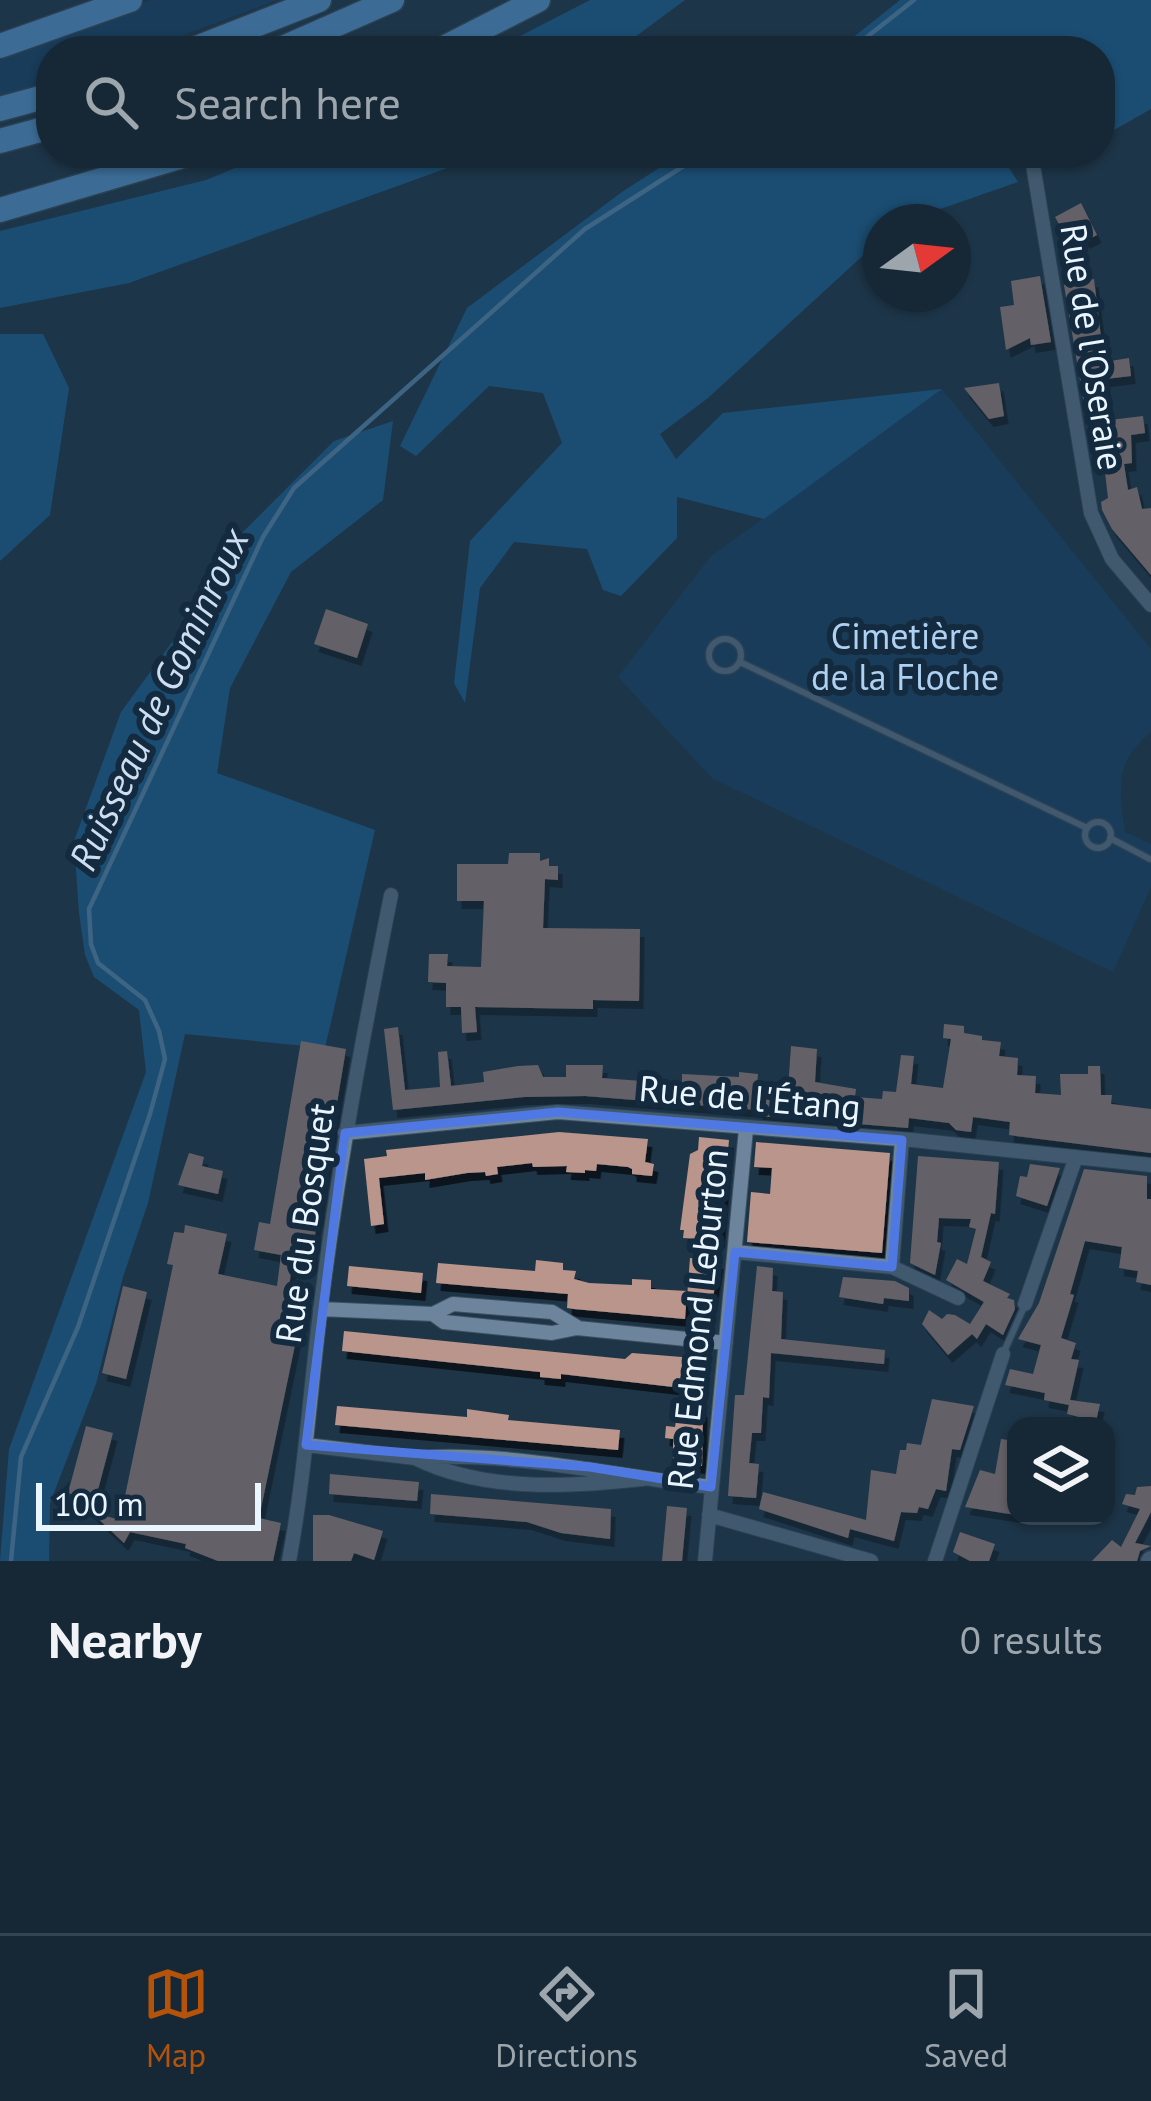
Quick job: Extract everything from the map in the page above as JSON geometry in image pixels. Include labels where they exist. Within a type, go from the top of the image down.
[{"type":"highway","points":[[0,43],[130,0]]},
{"type":"highway","points":[[227,36],[319,0]]},
{"type":"highway","points":[[310,36],[392,0]]},
{"type":"highway","points":[[467,36],[538,0]]},
{"type":"highway","points":[[0,109],[36,99]]},
{"type":"highway","points":[[0,141],[36,131]]},
{"type":"highway","points":[[0,210],[142,168]]},
{"type":"street","name":"Rue de l'Oseraie","points":[[1034,168],[1091,513],[1112,559],[1151,605]]},
{"type":"street","name":"Rue du Bosquet","points":[[289,1561],[345,1133],[391,895]]},
{"type":"street","name":"Rue de l'Étang","points":[[345,1133],[558,1112],[1151,1165]]},
{"type":"street","name":"Rue Edmond Leburton","points":[[705,1561],[746,1129]]},
{"type":"street","points":[[892,1267],[902,1140]]},
{"type":"street","points":[[1025,1304],[1076,1157]]},
{"type":"street","points":[[735,1252],[892,1267],[958,1298]]},
{"type":"street","points":[[320,1309],[433,1314],[444,1322],[552,1333],[577,1328],[726,1343]]},
{"type":"street","points":[[935,1561],[1003,1354]]},
{"type":"street","points":[[306,1445],[415,1458],[449,1456],[590,1467],[711,1487]]},
{"type":"street","name":"Rue Edmond Leburton","points":[[709,1515],[872,1561]]},
{"type":"lane","points":[[720,640],[731,640],[739,647],[740,662],[732,670],[716,668],[711,647],[720,640]]},
{"type":"lane","points":[[740,662],[1087,828],[1101,822],[1109,828],[1111,838]]},
{"type":"lane","points":[[1087,828],[1085,838],[1092,846],[1105,845],[1111,838]]},
{"type":"lane","points":[[1111,838],[1150,859]]},
{"type":"lane","points":[[1003,1354],[1025,1304]]},
{"type":"highlighted area","points":[[558,1112],[902,1140],[892,1267],[735,1252],[711,1487],[590,1467],[306,1445],[345,1133]]},
{"type":"green space","points":[[151,0],[277,0],[181,36],[46,36]]},
{"type":"green space","points":[[36,40],[36,87],[0,99],[0,52]]},
{"type":"green space","name":"Cimetière de la Floche","points":[[942,389],[1151,649],[1151,732],[1130,754],[1121,789],[1125,832],[1151,844],[1151,887],[1113,972],[712,778],[618,677],[711,556]]},
{"type":"shaded area","points":[[590,0],[685,0],[636,36],[520,36]]},
{"type":"shaded area","points":[[900,0],[1151,0],[1151,109],[1115,129],[1115,36],[855,36]]},
{"type":"shaded area","points":[[235,168],[447,168],[129,283],[0,308],[0,231],[206,180]]},
{"type":"shaded area","points":[[659,168],[1009,168],[1018,182],[955,204],[863,204],[863,256],[708,398],[660,434],[676,459],[723,413],[942,389],[764,519],[677,497],[677,538],[621,596],[603,590],[587,549],[514,542],[480,588],[465,703],[454,683],[470,541],[562,443],[543,393],[489,386],[416,456],[400,446],[467,308]]},
{"type":"shaded area","points":[[0,334],[43,334],[69,388],[50,515],[0,561]]},
{"type":"shaded area","points":[[393,421],[383,500],[291,572],[230,688],[217,773],[375,830],[325,1048],[185,1034],[148,1203],[96,1384],[50,1503],[49,1561],[0,1561],[9,1449],[146,1072],[139,1010],[94,977],[85,955],[74,841],[121,712],[197,608],[241,534],[334,441]]},
{"type":"building","points":[[1081,203],[1097,235],[1085,241],[1077,226],[1064,233],[1055,217]]},
{"type":"building","points":[[1040,276],[1051,342],[1031,345],[1030,338],[1006,350],[1000,307],[1014,305],[1011,281]]},
{"type":"building","points":[[1094,279],[1104,362],[1129,358],[1131,376],[1105,379],[1110,420],[1143,416],[1145,433],[1131,435],[1132,463],[1124,464],[1128,490],[1137,487],[1142,509],[1151,508],[1151,575],[1102,510],[1101,502],[1108,498],[1099,420],[1087,422],[1064,285]]},
{"type":"building","points":[[999,383],[1004,416],[989,419],[964,388]]},
{"type":"building","points":[[326,609],[368,624],[357,658],[314,644]]},
{"type":"building","points":[[509,853],[540,853],[540,861],[549,858],[549,866],[558,866],[558,880],[545,879],[543,928],[640,929],[639,1001],[593,1000],[593,1009],[475,1007],[477,1032],[462,1033],[461,1007],[446,1007],[446,983],[428,982],[429,954],[448,954],[447,966],[481,967],[484,901],[457,901],[457,864],[508,864]]},
{"type":"building","points":[[944,1024],[964,1026],[964,1033],[1001,1042],[999,1056],[1018,1058],[1017,1075],[1036,1076],[1035,1093],[1061,1095],[1060,1074],[1088,1074],[1088,1066],[1100,1066],[1101,1095],[1112,1095],[1111,1104],[1151,1109],[1151,1153],[1009,1135],[1010,1122],[973,1117],[971,1132],[956,1130],[949,1123],[909,1118],[908,1128],[585,1096],[393,1110],[384,1029],[398,1027],[405,1090],[440,1087],[438,1052],[447,1051],[451,1086],[484,1082],[483,1072],[518,1066],[538,1065],[543,1077],[566,1077],[566,1065],[603,1065],[602,1078],[682,1084],[682,1074],[739,1077],[739,1072],[758,1074],[757,1085],[788,1089],[791,1046],[817,1049],[815,1082],[856,1089],[855,1097],[882,1099],[883,1091],[896,1092],[901,1055],[914,1056],[911,1084],[943,1088],[951,1039],[943,1038]]},
{"type":"building","points":[[301,1041],[346,1049],[311,1259],[293,1256],[289,1288],[306,1292],[259,1518],[281,1523],[273,1561],[218,1561],[185,1548],[186,1544],[130,1532],[124,1543],[91,1512],[120,1520],[173,1265],[167,1264],[174,1232],[184,1233],[185,1225],[227,1234],[218,1274],[277,1286],[281,1255],[254,1250],[259,1222],[270,1224]]},
{"type":"building","points":[[559,1132],[648,1139],[645,1162],[654,1164],[652,1176],[632,1174],[628,1167],[597,1164],[596,1171],[585,1173],[566,1172],[567,1166],[533,1167],[532,1163],[497,1167],[498,1174],[486,1176],[485,1172],[467,1173],[425,1180],[425,1173],[379,1178],[384,1224],[371,1226],[364,1159],[387,1156],[386,1150]]},
{"type":"building","points":[[699,1137],[729,1140],[720,1240],[683,1238],[684,1230],[680,1230],[690,1154],[698,1150]]},
{"type":"building","points":[[756,1142],[890,1153],[882,1253],[747,1242],[751,1192],[770,1194],[772,1168],[754,1167]]},
{"type":"building","points":[[189,1153],[204,1157],[202,1166],[223,1171],[218,1194],[178,1185]]},
{"type":"building","points":[[918,1156],[999,1162],[995,1214],[991,1213],[981,1257],[991,1262],[983,1281],[1010,1294],[1007,1298],[1014,1300],[1015,1309],[1003,1335],[986,1324],[977,1339],[972,1334],[948,1355],[922,1324],[929,1310],[942,1319],[955,1315],[970,1324],[984,1302],[946,1280],[957,1259],[967,1264],[976,1229],[969,1227],[971,1219],[939,1218],[937,1242],[941,1243],[935,1275],[910,1263]]},
{"type":"building","points":[[1030,1164],[1060,1168],[1047,1206],[1016,1196],[1020,1176],[1027,1177]]},
{"type":"building","points":[[1084,1169],[1147,1176],[1151,1285],[1136,1282],[1138,1271],[1119,1268],[1122,1247],[1085,1241],[1070,1294],[1074,1295],[1061,1338],[1076,1343],[1071,1359],[1079,1360],[1070,1400],[1100,1404],[1097,1417],[1067,1414],[1069,1405],[1044,1400],[1045,1393],[1005,1385],[1010,1369],[1033,1374],[1041,1345],[1018,1339],[1039,1303]]},
{"type":"building","points":[[690,1258],[719,1261],[713,1298],[687,1298]]},
{"type":"building","points":[[536,1260],[563,1263],[563,1270],[576,1271],[574,1279],[589,1283],[632,1285],[632,1279],[651,1280],[651,1289],[687,1291],[685,1319],[567,1308],[568,1294],[436,1283],[438,1263],[535,1271]]},
{"type":"building","points":[[349,1266],[423,1273],[421,1293],[347,1286]]},
{"type":"building","points":[[757,1266],[773,1268],[772,1291],[783,1292],[781,1339],[885,1350],[884,1364],[771,1353],[761,1433],[752,1433],[749,1463],[759,1464],[756,1498],[728,1496],[735,1395],[744,1395]]},
{"type":"building","points":[[843,1277],[895,1281],[909,1288],[909,1301],[884,1298],[883,1304],[839,1297]]},
{"type":"building","points":[[123,1286],[147,1292],[126,1379],[102,1373]]},
{"type":"building","points":[[344,1331],[625,1359],[632,1353],[682,1357],[682,1388],[561,1374],[561,1379],[540,1377],[540,1372],[342,1351]]},
{"type":"building","points":[[932,1399],[974,1406],[960,1450],[952,1449],[946,1491],[936,1489],[928,1509],[901,1512],[894,1541],[850,1529],[848,1538],[759,1509],[763,1492],[866,1520],[871,1470],[896,1474],[900,1450],[906,1450],[907,1443],[921,1445]]},
{"type":"building","points":[[337,1406],[467,1417],[467,1409],[509,1415],[508,1420],[620,1430],[618,1450],[335,1425]]},
{"type":"building","points":[[678,1407],[703,1409],[702,1466],[673,1464],[673,1439],[665,1438],[666,1426],[675,1427]]},
{"type":"building","points":[[86,1426],[113,1433],[95,1501],[68,1493]]},
{"type":"building","points":[[1001,1439],[1007,1440],[1007,1514],[965,1507],[980,1470],[995,1474]]},
{"type":"building","points":[[330,1474],[419,1482],[417,1501],[329,1494]]},
{"type":"building","points":[[1151,1486],[1151,1512],[1135,1543],[1151,1546],[1140,1551],[1137,1561],[1092,1561],[1112,1540],[1121,1547],[1140,1509],[1122,1504],[1126,1494],[1135,1495],[1137,1487]]},
{"type":"building","points":[[431,1494],[611,1509],[610,1539],[561,1533],[527,1522],[430,1514]]},
{"type":"building","points":[[667,1506],[687,1508],[682,1561],[662,1561]]},
{"type":"building","points":[[313,1515],[383,1531],[374,1560],[354,1553],[351,1561],[313,1561]]},
{"type":"building","points":[[960,1532],[995,1544],[989,1561],[970,1561],[953,1552]]},
{"type":"waterway","name":"Ruisseau de Gominroux","points":[[868,36],[914,0]]},
{"type":"waterway","name":"Ruisseau de Gominroux","points":[[11,1561],[21,1457],[78,1327],[165,1059],[145,1000],[98,963],[91,944],[89,909],[263,537],[294,488],[585,229],[681,168]]}]
